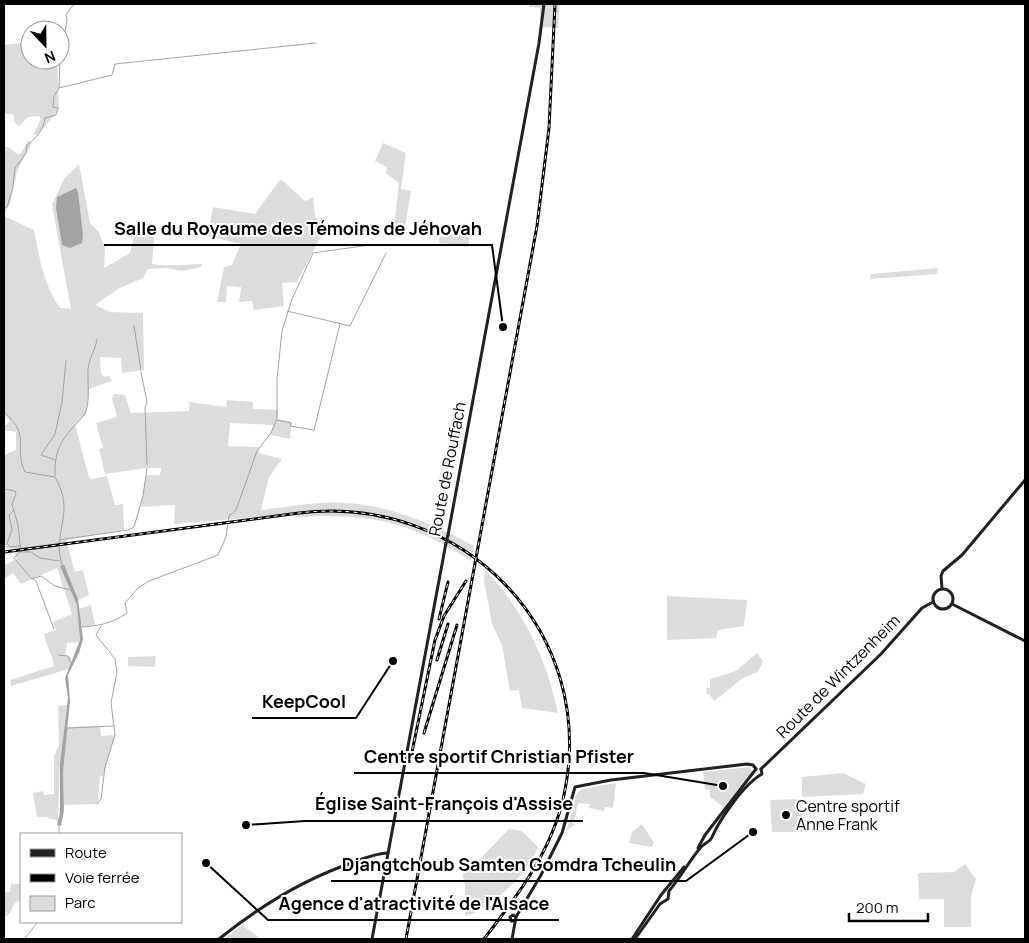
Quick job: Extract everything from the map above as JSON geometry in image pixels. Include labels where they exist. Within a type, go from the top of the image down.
[{"type":"main road","name":"Route de Rouffach","points":[[372,939],[539,43],[544,4]]},
{"type":"main road","points":[[942,588],[941,576],[943,570],[962,555],[1025,480]]},
{"type":"main road","points":[[942,588],[947,589],[952,594],[952,604],[942,609],[933,602],[935,592],[942,588]]},
{"type":"main road","name":"Route de Wintzenheim","points":[[761,768],[881,654],[922,608],[933,602]]},
{"type":"main road","points":[[952,604],[1025,641]]},
{"type":"main road","points":[[512,939],[514,919],[520,912],[562,833],[575,787],[611,780],[747,764],[753,765],[756,769],[756,774],[760,775]]},
{"type":"main road","points":[[761,768],[763,773],[753,779],[735,802],[709,841],[700,848],[669,891],[665,901],[660,904],[634,939],[662,895],[704,837],[756,769],[761,768]]},
{"type":"main road","points":[[707,833],[712,835]]},
{"type":"main road","points":[[704,837],[709,841]]},
{"type":"main road","points":[[219,939],[257,910],[308,880],[365,858],[388,853]]},
{"type":"main road","points":[[662,895],[668,896]]},
{"type":"main road","points":[[662,895],[665,901]]},
{"type":"green space","points":[[530,4],[560,4],[558,28],[540,27],[540,8],[529,7]]},
{"type":"green space","points":[[20,43],[20,70],[57,70],[59,109],[38,135],[33,135],[41,119],[39,116],[28,117],[19,126],[15,123],[13,114],[4,114],[4,45]]},
{"type":"green space","points":[[28,140],[32,143],[17,171],[10,204],[4,214],[4,146],[17,154],[21,154]]},
{"type":"green space","points":[[383,143],[406,153],[401,189],[411,191],[404,234],[393,237],[399,183],[386,173],[387,167],[375,161]]},
{"type":"green space","points":[[79,164],[90,223],[99,232],[105,248],[104,268],[130,253],[138,222],[155,227],[152,264],[202,264],[201,267],[182,271],[167,268],[148,269],[143,278],[118,289],[95,305],[110,312],[143,313],[144,370],[122,373],[121,358],[100,357],[101,373],[104,377],[109,376],[112,381],[89,389],[86,414],[75,424],[89,478],[107,476],[115,505],[123,504],[124,530],[66,540],[75,572],[83,570],[89,595],[76,601],[78,609],[91,605],[95,625],[79,627],[80,642],[67,643],[65,655],[71,657],[72,668],[11,686],[10,680],[54,666],[44,634],[56,630],[53,622],[72,614],[57,568],[21,584],[13,573],[4,579],[4,565],[17,559],[13,549],[4,548],[4,455],[16,450],[16,432],[4,430],[4,427],[10,421],[4,414],[4,216],[34,230],[43,271],[54,299],[60,308],[71,309],[52,205],[64,179]]},
{"type":"green space","points":[[282,180],[305,201],[313,197],[315,217],[326,227],[297,282],[282,283],[284,306],[254,310],[252,301],[239,302],[241,287],[227,286],[226,302],[217,302],[224,267],[232,265],[241,244],[208,236],[213,207],[255,214],[279,181]]},
{"type":"green space","points":[[440,231],[470,234],[468,247],[439,243]]},
{"type":"green space","points":[[938,268],[937,274],[870,279],[871,274]]},
{"type":"green space","points":[[114,394],[125,395],[131,413],[189,411],[189,402],[226,407],[227,400],[253,402],[253,409],[278,410],[278,419],[292,422],[290,439],[271,435],[273,425],[230,423],[228,446],[259,447],[259,453],[282,459],[269,477],[261,510],[334,503],[379,508],[412,517],[474,546],[471,561],[427,536],[388,522],[367,519],[322,516],[296,517],[294,514],[174,524],[175,505],[141,507],[146,475],[160,475],[161,468],[105,474],[99,449],[103,448],[96,423],[117,417],[112,398]]},
{"type":"green space","points":[[485,570],[511,601],[532,636],[547,674],[558,713],[522,708],[519,690],[510,691],[502,645],[492,624],[484,581]]},
{"type":"green space","points":[[667,596],[747,600],[744,626],[718,630],[716,638],[667,640]]},
{"type":"green space","points":[[757,653],[763,661],[758,672],[743,678],[714,701],[709,694],[707,695],[706,688],[710,688],[710,679],[736,671]]},
{"type":"green space","points":[[156,656],[155,667],[128,666],[128,657]]},
{"type":"green space","points":[[67,705],[60,763],[58,821],[46,817],[37,817],[33,793],[43,791],[44,795],[54,794],[54,757],[59,745],[58,706]]},
{"type":"green space","points":[[100,726],[101,736],[115,735],[103,776],[100,776],[98,804],[64,805],[63,773],[67,727]]},
{"type":"green space","points":[[750,767],[752,772],[724,807],[710,797],[710,790],[705,789],[703,772]]},
{"type":"green space","points":[[843,773],[866,784],[863,794],[802,797],[802,777]]},
{"type":"green space","points":[[616,783],[613,808],[605,807],[604,811],[589,808],[590,804],[580,803],[577,806],[575,820],[572,820],[572,823],[576,824],[566,831],[577,793],[582,789]]},
{"type":"green space","name":"Centre sportif Anne Frank","points":[[801,799],[802,832],[772,832],[770,800]]},
{"type":"green space","points":[[642,824],[654,843],[652,847],[629,843],[632,832]]},
{"type":"green space","points":[[509,829],[522,831],[538,847],[530,863],[515,882],[494,901],[477,911],[465,915],[465,886],[461,865],[473,866]]},
{"type":"green space","points":[[965,864],[976,879],[971,896],[971,927],[944,927],[944,899],[919,899],[918,873],[954,872]]},
{"type":"green space","points":[[11,884],[20,884],[20,900],[15,903],[10,913],[4,918],[4,892],[10,892]]},
{"type":"green space","points":[[242,925],[261,939],[224,939]]},
{"type":"shaded area","points":[[76,188],[83,235],[82,243],[70,248],[62,245],[56,208],[57,197]]},
{"type":"shaded area","points":[[64,565],[78,599],[83,639],[79,653],[68,675],[70,701],[63,773],[64,810],[61,826],[57,825],[60,812],[60,763],[68,698],[65,678],[80,640],[77,605],[60,566]]},
{"type":"waterway","points":[[67,20],[66,15],[74,4]]},
{"type":"waterway","points":[[59,88],[112,75],[115,64],[316,43]]},
{"type":"waterway","points":[[4,208],[7,207],[13,187],[15,168],[26,153],[27,145],[39,133],[45,118],[56,115],[58,108],[53,107],[54,96],[59,88],[60,70]]},
{"type":"waterway","points":[[82,627],[106,623],[127,613],[125,603],[138,588],[149,581],[218,555],[226,537],[229,516],[236,510],[257,451],[271,433],[277,418],[277,379],[282,331],[292,299],[313,253],[370,245]]},
{"type":"waterway","points":[[287,311],[350,326],[386,253]]},
{"type":"waterway","points":[[277,420],[291,423],[290,426],[314,430],[340,324]]},
{"type":"waterway","points":[[134,326],[141,370]]},
{"type":"waterway","points":[[55,476],[56,456],[59,448],[86,411],[88,369],[97,339]]},
{"type":"waterway","points":[[55,460],[41,455],[55,434],[62,402],[66,361]]},
{"type":"waterway","points":[[141,372],[147,402],[145,408],[147,465]]},
{"type":"waterway","points":[[4,412],[12,420],[20,435],[22,463],[25,472],[55,477],[61,490],[64,513],[59,544],[63,567]]},
{"type":"waterway","points":[[59,540],[128,530],[134,527],[143,496],[147,468]]},
{"type":"waterway","points":[[4,489],[15,491],[16,494],[12,504],[18,525],[21,552],[31,552],[40,558],[60,561]]},
{"type":"waterway","points":[[14,510],[9,515],[12,530],[7,543],[10,547],[20,546]]},
{"type":"waterway","points":[[20,552],[14,558],[32,579],[41,576],[55,586],[71,590]]},
{"type":"waterway","points":[[33,579],[36,581],[54,629]]},
{"type":"waterway","points":[[97,804],[101,799],[105,767],[115,735],[111,703],[117,672],[115,659],[96,635],[101,626]]},
{"type":"waterway","points":[[58,655],[68,656],[70,662]]},
{"type":"waterway","points":[[68,728],[113,726]]},
{"type":"waterway","points":[[59,826],[59,833]]},
{"type":"waterway","points":[[24,939],[37,923]]},
{"type":"railway","points":[[406,939],[537,226],[549,128],[555,4]]},
{"type":"railway","points":[[4,552],[299,513],[359,513],[414,526],[464,550],[506,585],[539,628],[560,679],[569,735],[564,795],[551,835],[521,889],[484,939]]},
{"type":"railway","points":[[411,757],[435,640],[444,616],[466,581]]},
{"type":"railway","points":[[439,619],[448,582]]},
{"type":"railway","points":[[437,660],[448,624]]},
{"type":"railway","points":[[424,733],[457,625]]},
{"type":"place","name":"Salle du Royaume des Témoins de Jéhovah","points":[[503,327]]},
{"type":"place","name":"KeepCool","points":[[393,661]]},
{"type":"place","name":"Centre sportif Christian Pfister","points":[[723,786]]},
{"type":"place","name":"Centre sportif Anne Frank","points":[[786,815]]},
{"type":"place","name":"Église Saint-François d'Assise","points":[[246,825]]},
{"type":"place","name":"Djangtchoub Samten Gomdra Tcheulin","points":[[753,832]]},
{"type":"place","name":"Agence d'atractivité de l'Alsace","points":[[206,863]]}]
